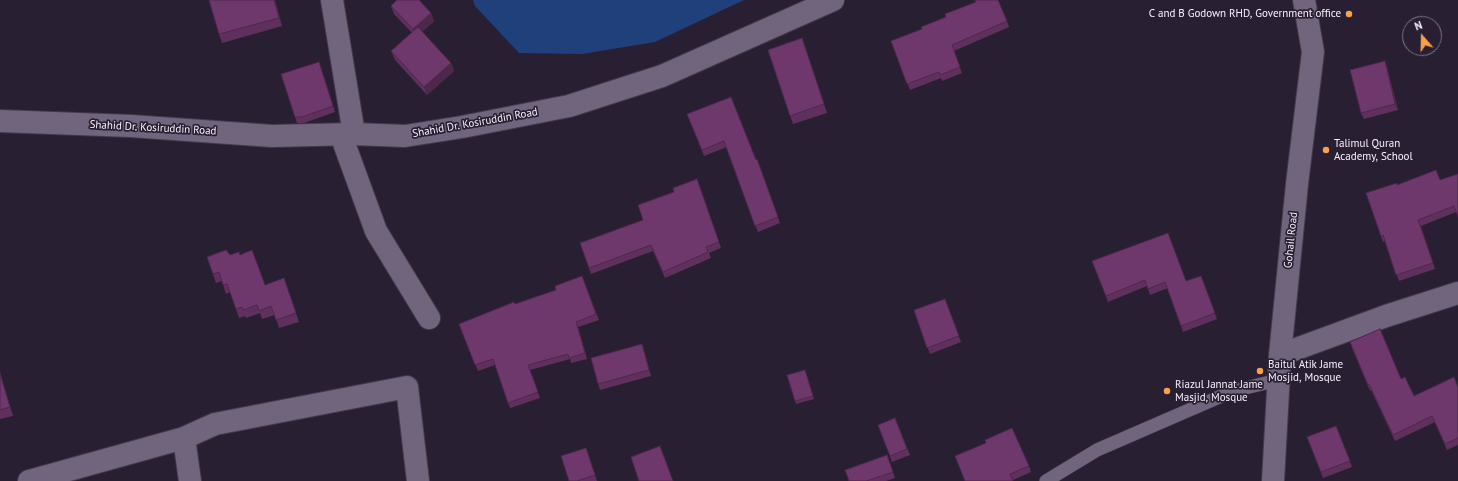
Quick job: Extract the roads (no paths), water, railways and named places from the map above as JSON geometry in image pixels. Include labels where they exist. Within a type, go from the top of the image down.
[{"type":"street","points":[[332,0],[347,135],[376,231],[429,318]]},
{"type":"street","name":"Shahid Dr. Kosiruddin Road","points":[[0,121],[131,126],[272,136],[405,136],[462,127],[570,106],[662,76],[833,0]]},
{"type":"street","name":"Gohail Road","points":[[1273,481],[1280,355],[1297,184],[1313,52],[1304,0]]},
{"type":"street","points":[[1280,355],[1386,316],[1458,293]]},
{"type":"street","points":[[30,481],[184,438],[215,424],[407,387],[418,481]]},
{"type":"street","points":[[184,438],[190,481]]},
{"type":"lane","points":[[1046,481],[1097,450],[1233,390],[1278,380]]},
{"type":"water","points":[[473,0],[744,0],[655,42],[582,54],[519,53],[475,6]]},
{"type":"place","name":"C and B Godown RHD, Government office","points":[[1349,14]]},
{"type":"place","name":"Talimul Quran Academy, School","points":[[1326,150]]},
{"type":"place","name":"Baitul Atik Jame Mosjid, Mosque","points":[[1260,371]]},
{"type":"place","name":"Riazul Jannat Jame Masjid, Mosque","points":[[1167,391]]}]
